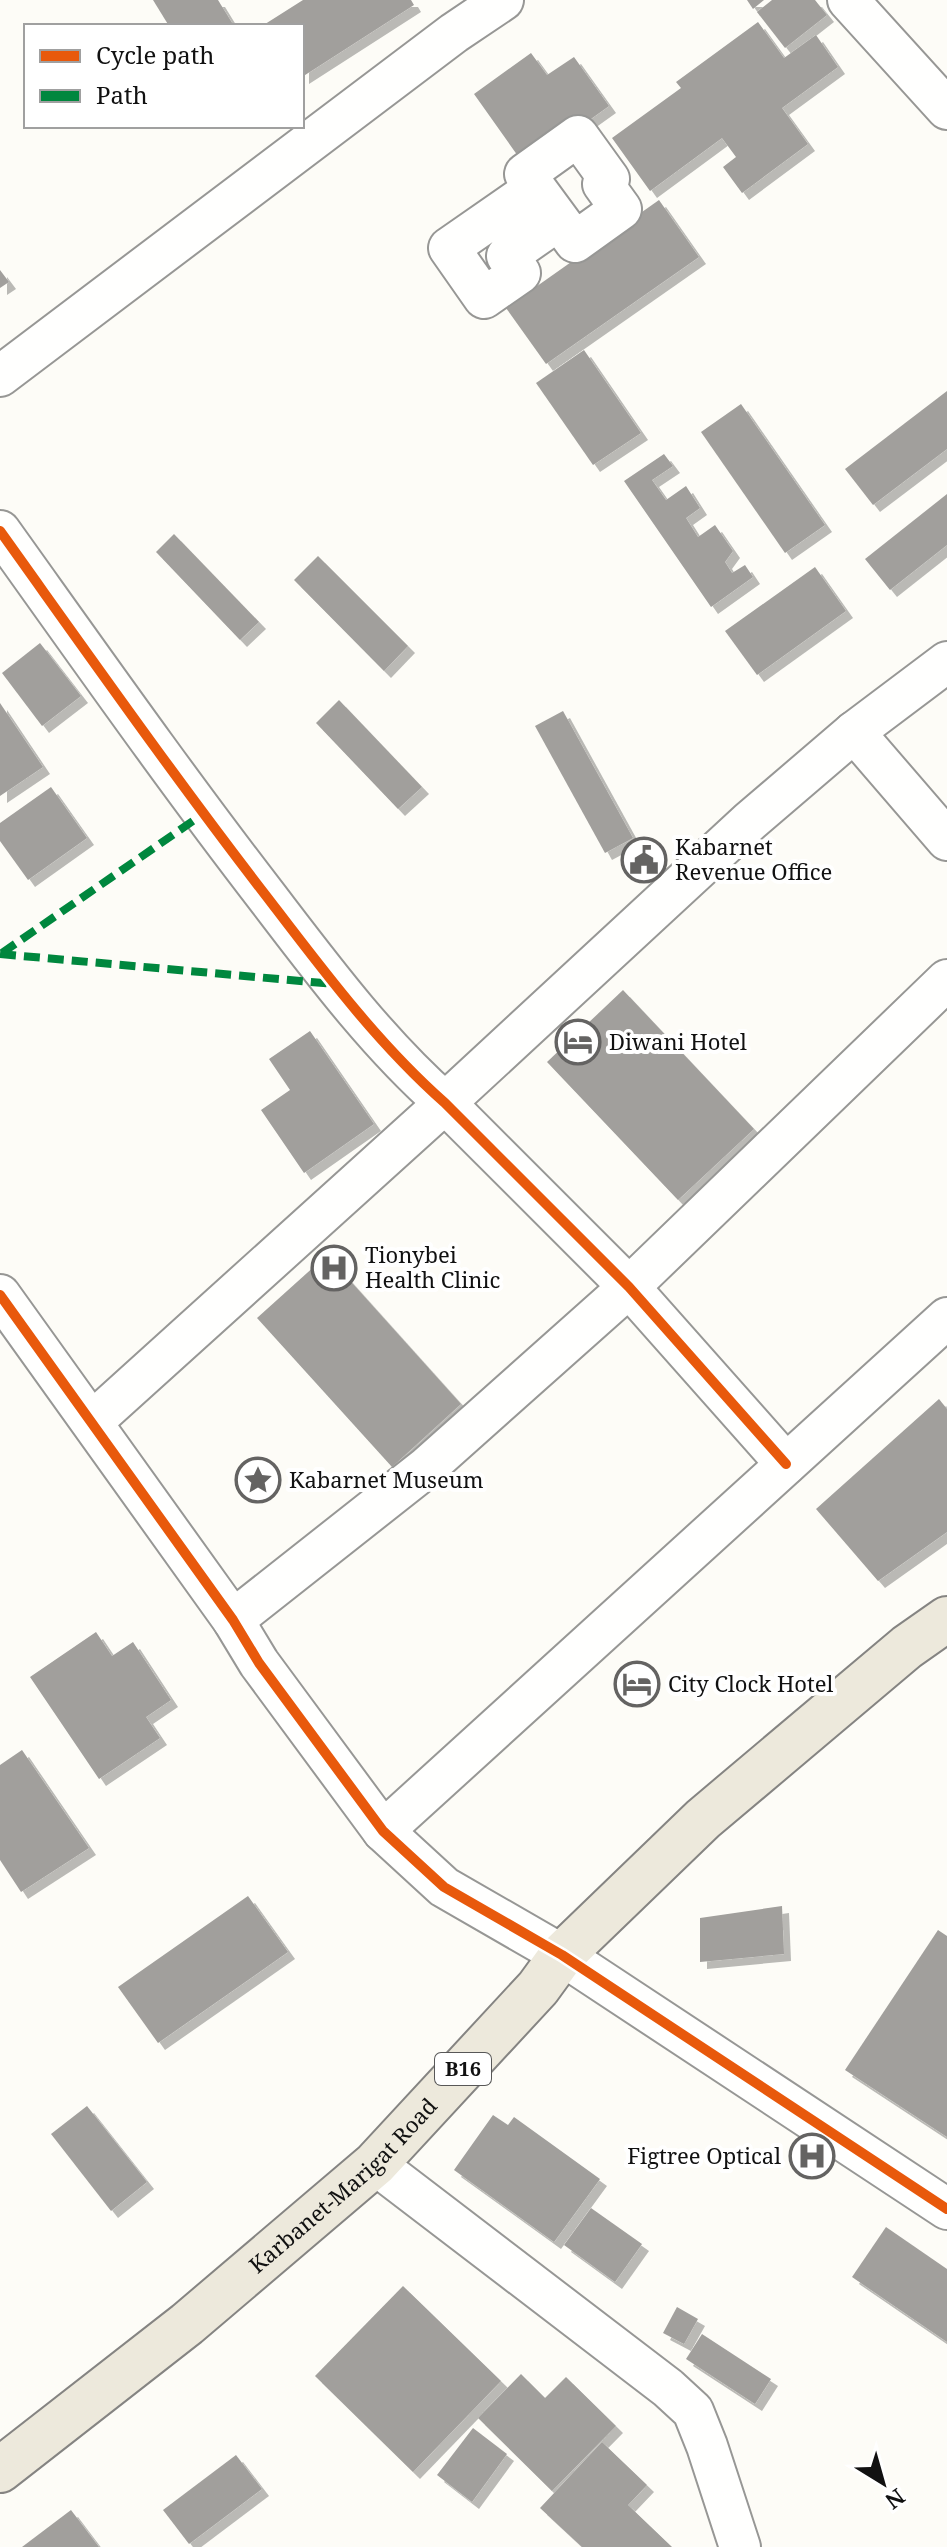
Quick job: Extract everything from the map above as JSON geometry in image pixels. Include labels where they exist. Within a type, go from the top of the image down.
[{"type":"main road","name":"Karbanet-Marigat Road","points":[[0,2470],[187,2324],[375,2164],[538,1988],[562,1955],[703,1819],[907,1647],[947,1619]]},
{"type":"street","points":[[0,376],[454,33],[503,0]]},
{"type":"street","points":[[848,0],[947,109]]},
{"type":"street","points":[[0,531],[203,814],[334,984],[421,1081],[629,1287],[786,1464]]},
{"type":"street","points":[[92,1422],[445,1103],[750,821],[854,732],[947,662]]},
{"type":"street","points":[[854,732],[947,840]]},
{"type":"street","points":[[233,1620],[427,1467],[629,1287],[947,980]]},
{"type":"street","points":[[0,1295],[233,1620],[259,1663],[383,1831],[444,1887],[562,1955],[947,2209]]},
{"type":"street","points":[[383,1831],[947,1318]]},
{"type":"street","points":[[375,2164],[668,2388],[693,2411],[740,2547]]},
{"type":"building","points":[[153,0],[218,0],[233,24],[168,24]]},
{"type":"building","points":[[303,0],[411,0],[414,5],[304,76],[304,24],[265,24]]},
{"type":"building","points":[[747,0],[764,0],[753,9]]},
{"type":"building","points":[[772,0],[815,0],[827,15],[785,48],[757,12]]},
{"type":"building","points":[[758,22],[784,58],[816,35],[838,67],[782,108],[808,144],[742,193],[723,167],[736,157],[722,138],[650,191],[612,138],[681,88],[676,82]]},
{"type":"building","points":[[531,53],[547,75],[574,57],[609,106],[525,166],[474,94]]},
{"type":"building","points":[[659,200],[699,257],[546,364],[506,308]]},
{"type":"building","points":[[0,270],[9,282],[0,288]]},
{"type":"building","points":[[584,350],[641,433],[593,465],[536,383]]},
{"type":"building","points":[[947,391],[947,449],[873,505],[845,469]]},
{"type":"building","points":[[741,404],[825,525],[785,553],[701,432]]},
{"type":"building","points":[[664,454],[673,466],[652,480],[666,500],[686,486],[700,508],[686,518],[698,537],[715,525],[733,551],[725,562],[732,573],[745,565],[753,577],[711,607],[624,481]]},
{"type":"building","points":[[947,494],[947,545],[890,590],[865,559]]},
{"type":"building","points":[[174,534],[259,622],[240,640],[156,552]]},
{"type":"building","points":[[318,556],[408,646],[384,671],[294,580]]},
{"type":"building","points":[[815,567],[846,611],[757,675],[725,631]]},
{"type":"building","points":[[40,643],[81,696],[42,726],[2,673]]},
{"type":"building","points":[[339,700],[422,787],[398,809],[316,723]]},
{"type":"building","points":[[0,703],[43,767],[0,796]]},
{"type":"building","points":[[563,711],[633,838],[605,853],[535,726]]},
{"type":"building","points":[[51,787],[87,838],[28,880],[0,841],[0,823]]},
{"type":"building","points":[[623,990],[754,1129],[678,1200],[547,1062]]},
{"type":"building","points":[[310,1031],[374,1124],[304,1173],[261,1110],[290,1090],[269,1059]]},
{"type":"building","points":[[327,1255],[461,1404],[392,1467],[257,1318]]},
{"type":"building","points":[[939,1399],[947,1409],[947,1532],[878,1581],[816,1509]]},
{"type":"building","points":[[96,1632],[112,1656],[133,1642],[171,1700],[146,1717],[160,1738],[99,1779],[30,1677]]},
{"type":"building","points":[[22,1750],[89,1848],[21,1892],[0,1860],[0,1765]]},
{"type":"building","points":[[248,1896],[288,1952],[158,2043],[118,1987]]},
{"type":"building","points":[[782,1906],[784,1954],[700,1962],[700,1918]]},
{"type":"building","points":[[938,1930],[947,1936],[947,2137],[845,2070]]},
{"type":"building","points":[[87,2106],[147,2182],[111,2211],[51,2134]]},
{"type":"building","points":[[493,2115],[508,2125],[514,2117],[600,2179],[554,2242],[454,2170]]},
{"type":"building","points":[[591,2208],[642,2244],[615,2282],[564,2245]]},
{"type":"building","points":[[886,2227],[947,2269],[947,2342],[852,2277]]},
{"type":"building","points":[[403,2286],[501,2381],[413,2472],[315,2376]]},
{"type":"building","points":[[677,2307],[698,2319],[684,2344],[663,2333]]},
{"type":"building","points":[[702,2334],[771,2379],[755,2404],[686,2359]]},
{"type":"building","points":[[521,2374],[545,2398],[566,2377],[616,2426],[552,2491],[478,2418]]},
{"type":"building","points":[[473,2428],[507,2454],[472,2502],[437,2475]]},
{"type":"building","points":[[602,2442],[647,2485],[628,2505],[672,2547],[582,2547],[540,2508]]},
{"type":"building","points":[[236,2455],[262,2489],[189,2544],[163,2510]]},
{"type":"building","points":[[71,2510],[99,2547],[22,2547]]},
{"type":"marked path","points":[[2,953],[203,814]]},
{"type":"marked path","points":[[0,954],[334,984]]},
{"type":"cycle path","points":[[0,531],[199,807],[351,1004],[396,1056],[629,1287],[786,1464]]},
{"type":"cycle path","points":[[0,1295],[233,1620],[259,1663],[383,1831],[444,1887],[562,1955],[947,2209]]},
{"type":"place","name":"Kabarnet Revenue Office","points":[[644,860]]},
{"type":"place","name":"Diwani Hotel","points":[[578,1042]]},
{"type":"place","name":"Tionybei Health Clinic","points":[[334,1268]]},
{"type":"place","name":"Kabarnet Museum","points":[[258,1480]]},
{"type":"place","name":"City Clock Hotel","points":[[637,1684]]},
{"type":"place","name":"Figtree Optical","points":[[812,2156]]}]
